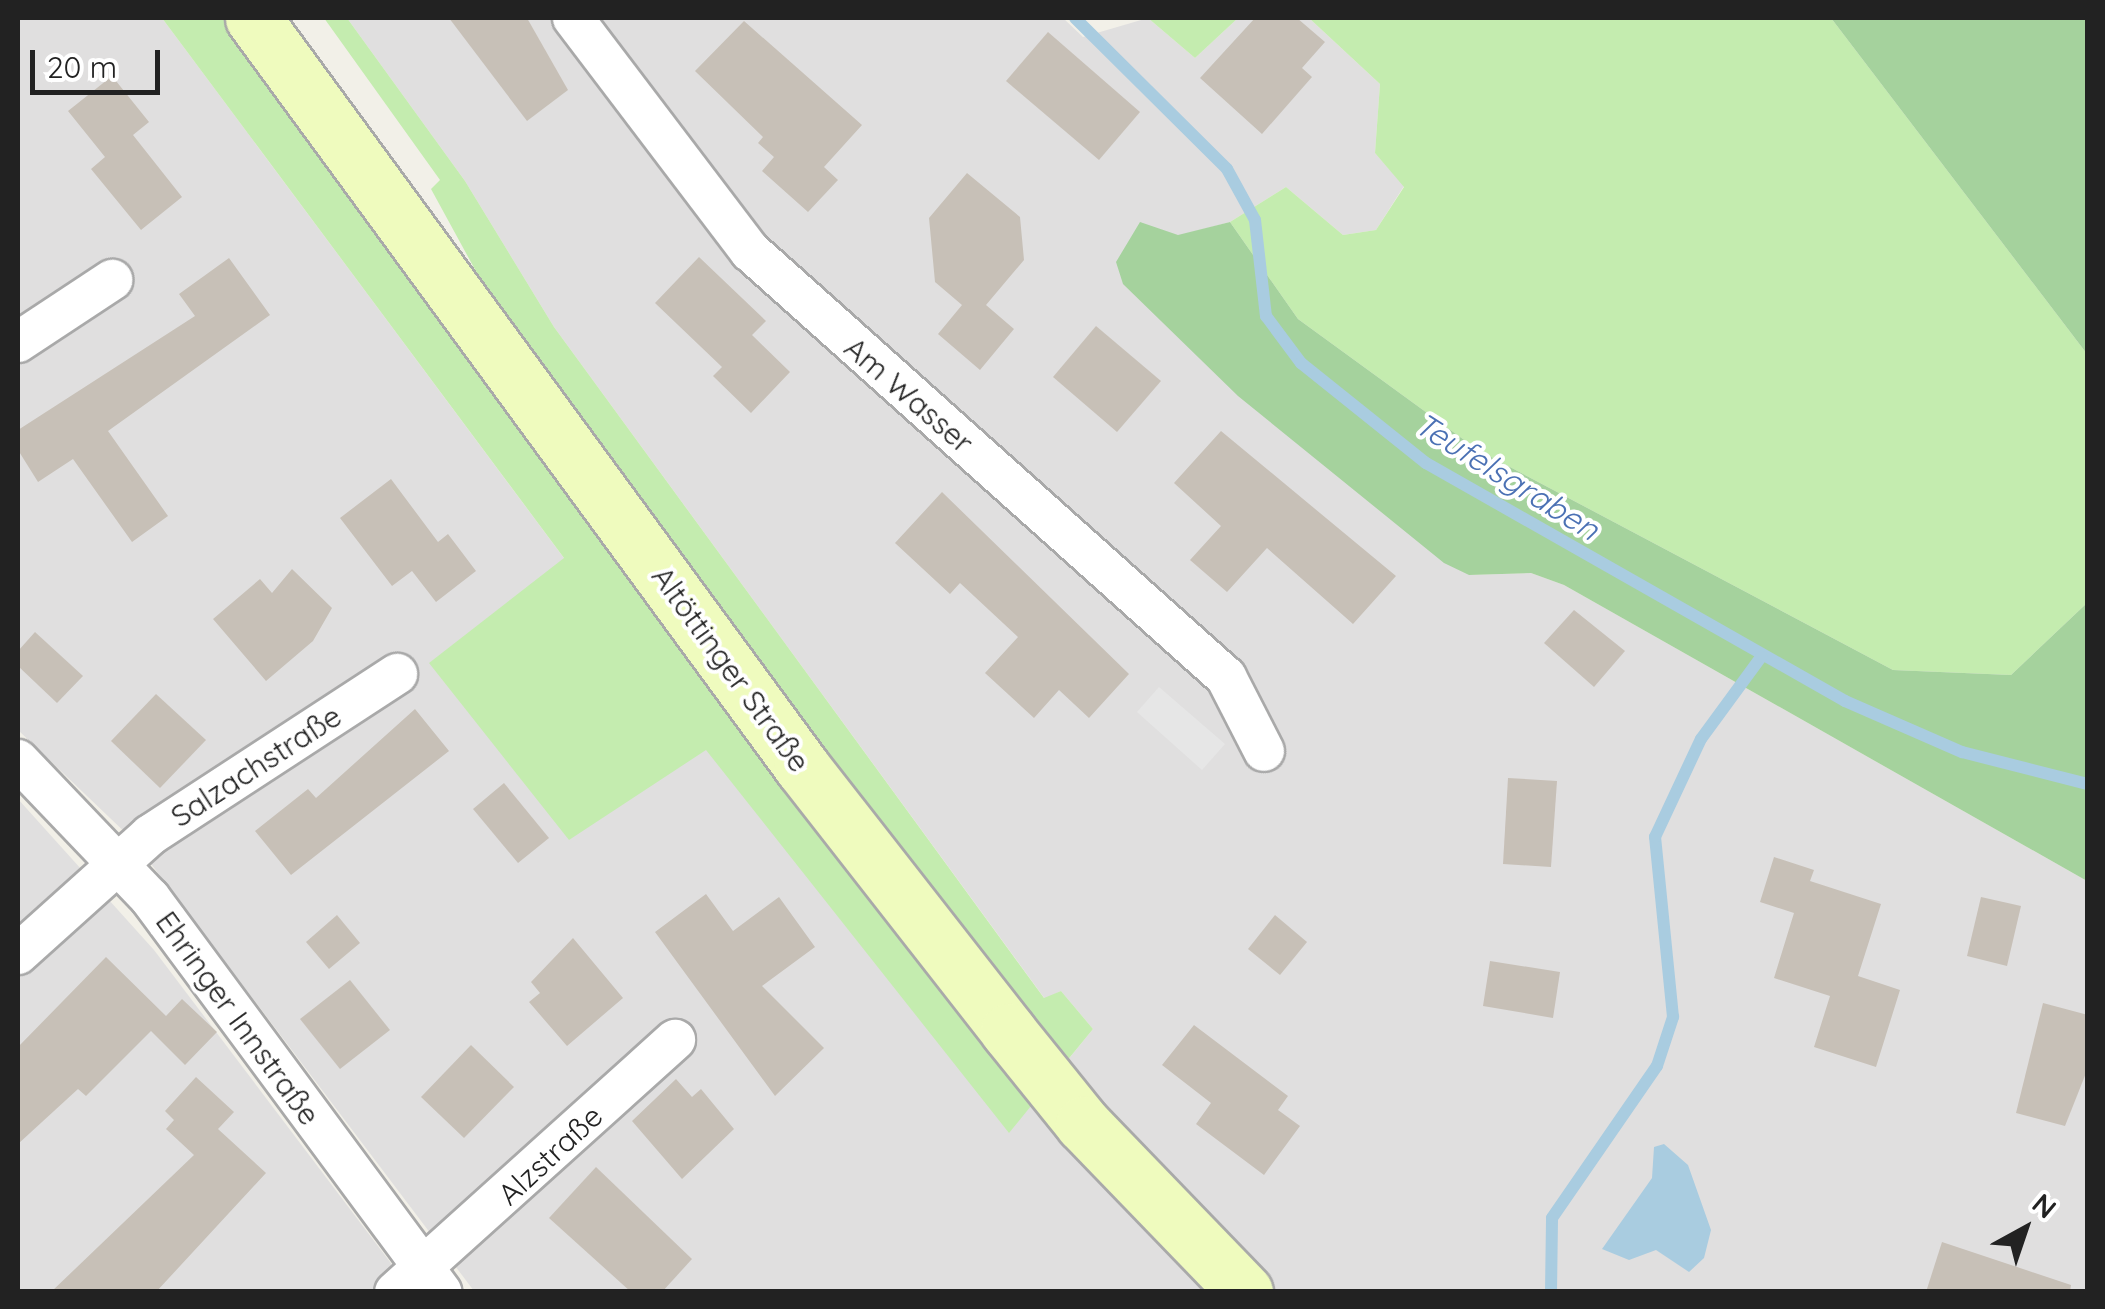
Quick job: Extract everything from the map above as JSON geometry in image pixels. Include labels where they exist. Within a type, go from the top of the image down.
[{"type":"main road","name":"Altöttinger Straße","points":[[252,18],[1008,1031],[1245,1292]]},
{"type":"street","name":"Am Wasser","points":[[573,18],[750,251],[1226,677],[1264,751]]},
{"type":"street","points":[[18,342],[112,280]]},
{"type":"street","name":"Salzachstraße","points":[[18,954],[118,861],[397,674]]},
{"type":"street","name":"Ehringer Innstraße","points":[[18,760],[118,861],[420,1284]]},
{"type":"street","name":"Alzstraße","points":[[420,1284],[675,1040]]},
{"type":"shaded area","points":[[18,18],[162,18],[706,749],[1009,1132],[1093,1029],[1061,991],[1045,999],[554,327],[465,181],[347,18],[1063,18],[1083,37],[1148,18],[1195,58],[1238,18],[1309,18],[1380,84],[1375,153],[1404,186],[1376,230],[1343,235],[1286,187],[1230,222],[1178,236],[1469,575],[1531,573],[1564,585],[2087,881],[2087,1291],[474,1291],[133,840],[18,730]]},
{"type":"shaded area","points":[[1159,687],[1225,744],[1202,770],[1137,712]]},
{"type":"shaded area","points":[[18,799],[154,950],[412,1291],[18,1291]]},
{"type":"green space","points":[[162,18],[222,18],[1031,1106],[1009,1133],[706,750],[569,840],[429,663],[564,558]]},
{"type":"green space","points":[[324,18],[347,18],[465,181],[554,327],[1044,998],[1061,991],[1093,1029],[1066,1062],[864,807],[484,286],[431,189],[440,180]]},
{"type":"green space","points":[[1148,18],[1238,18],[1195,58]]},
{"type":"green space","points":[[1309,18],[1831,18],[2087,354],[2087,603],[2011,675],[1893,670],[1478,450],[1298,319],[1230,222],[1286,187],[1343,235],[1376,230],[1404,187],[1375,153],[1380,84]]},
{"type":"green space","points":[[1831,18],[2087,18],[2087,354]]},
{"type":"green space","points":[[1140,222],[1178,235],[1230,222],[1298,319],[1478,450],[1893,670],[2011,675],[2087,603],[2087,881],[1564,585],[1531,573],[1469,575],[1444,563],[1238,396],[1123,284],[1116,262]]},
{"type":"water","points":[[1664,1144],[1688,1165],[1711,1230],[1704,1258],[1689,1272],[1656,1250],[1629,1260],[1602,1249],[1652,1178],[1654,1147]]},
{"type":"building","points":[[449,18],[527,18],[568,90],[527,121]]},
{"type":"building","points":[[1255,18],[1297,18],[1325,42],[1302,68],[1312,77],[1262,134],[1200,78]]},
{"type":"building","points":[[744,21],[862,125],[824,167],[838,180],[808,212],[762,171],[774,157],[758,143],[763,137],[695,71]]},
{"type":"building","points":[[1048,32],[1140,112],[1099,160],[1006,81]]},
{"type":"building","points":[[112,76],[149,122],[133,135],[182,197],[141,230],[91,169],[105,157],[68,111]]},
{"type":"building","points":[[967,173],[1020,217],[1024,260],[986,305],[1014,329],[980,370],[938,334],[962,305],[935,282],[929,218]]},
{"type":"building","points":[[699,257],[766,321],[752,335],[790,372],[751,413],[713,376],[722,367],[655,303]]},
{"type":"building","points":[[229,258],[270,315],[108,431],[168,516],[132,542],[73,459],[38,482],[18,450],[18,430],[195,316],[179,294]]},
{"type":"building","points":[[1096,326],[1161,381],[1117,432],[1053,377]]},
{"type":"building","points":[[1221,431],[1396,576],[1353,624],[1267,548],[1227,592],[1190,560],[1221,526],[1174,483]]},
{"type":"building","points":[[391,479],[438,542],[448,534],[476,571],[436,602],[412,571],[392,586],[340,518]]},
{"type":"building","points":[[942,492],[1129,674],[1089,718],[1059,690],[1034,718],[985,673],[1018,637],[960,583],[950,594],[895,543]]},
{"type":"building","points":[[292,569],[332,608],[313,641],[266,681],[213,619],[260,579],[272,593]]},
{"type":"building","points":[[1574,610],[1625,651],[1594,687],[1544,643]]},
{"type":"building","points":[[35,632],[83,676],[57,703],[18,666],[18,651]]},
{"type":"building","points":[[156,694],[206,740],[160,788],[111,741]]},
{"type":"building","points":[[415,709],[449,751],[291,875],[255,831],[308,789],[316,798]]},
{"type":"building","points":[[1508,778],[1557,781],[1551,867],[1503,864]]},
{"type":"building","points":[[504,783],[549,838],[518,863],[473,809]]},
{"type":"building","points":[[1774,857],[1814,870],[1810,881],[1881,904],[1858,976],[1900,990],[1876,1067],[1814,1047],[1830,996],[1774,978],[1794,913],[1760,902]]},
{"type":"building","points":[[706,894],[733,931],[779,897],[815,947],[762,986],[824,1048],[775,1096],[655,932]]},
{"type":"building","points":[[1981,897],[2021,906],[2007,966],[1967,956]]},
{"type":"building","points":[[337,915],[360,943],[329,969],[306,942]]},
{"type":"building","points":[[1275,915],[1307,942],[1280,975],[1248,949]]},
{"type":"building","points":[[573,938],[623,998],[567,1046],[529,1002],[540,993],[531,982]]},
{"type":"building","points":[[106,957],[166,1016],[182,999],[217,1032],[185,1065],[151,1031],[86,1096],[78,1089],[18,1144],[18,1047]]},
{"type":"building","points":[[1490,961],[1560,972],[1553,1018],[1483,1006]]},
{"type":"building","points":[[350,980],[390,1030],[340,1069],[300,1019]]},
{"type":"building","points":[[2043,1003],[2088,1015],[2088,1068],[2065,1126],[2016,1113]]},
{"type":"building","points":[[1194,1025],[1288,1096],[1278,1110],[1300,1126],[1264,1175],[1196,1124],[1211,1103],[1162,1065]]},
{"type":"building","points":[[471,1045],[514,1087],[464,1138],[421,1097]]},
{"type":"building","points":[[196,1077],[234,1112],[218,1129],[266,1173],[156,1292],[51,1292],[194,1155],[166,1129],[174,1120],[165,1111]]},
{"type":"building","points":[[676,1079],[692,1097],[701,1089],[734,1129],[682,1179],[632,1121]]},
{"type":"building","points":[[596,1167],[692,1259],[662,1292],[631,1292],[549,1218]]},
{"type":"building","points":[[1942,1242],[2071,1285],[2070,1292],[1926,1292]]},
{"type":"waterway","name":"Teufelsgraben","points":[[1075,18],[1227,169],[1255,220],[1266,316],[1301,363],[1426,463],[1845,701],[1962,752],[2088,784]]},
{"type":"waterway","points":[[1551,1292],[1552,1218],[1657,1066],[1673,1017],[1655,837],[1701,739],[1761,657]]}]
